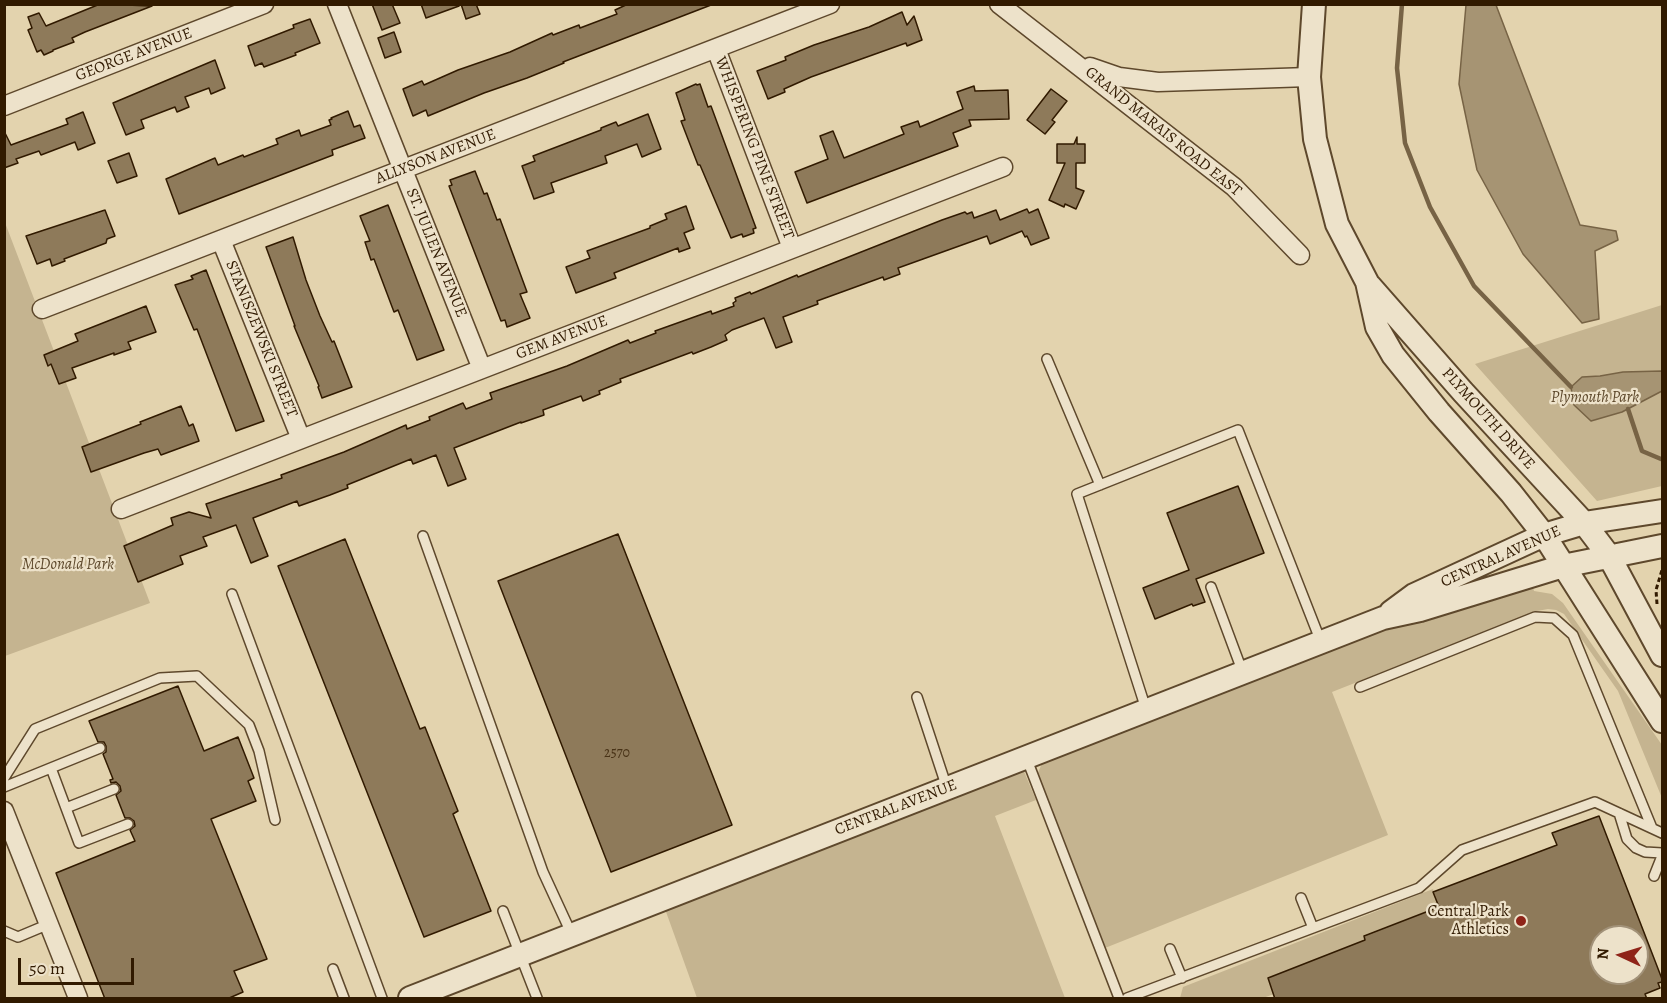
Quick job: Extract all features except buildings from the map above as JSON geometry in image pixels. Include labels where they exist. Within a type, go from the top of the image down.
[{"type":"street","name":"GEORGE AVENUE","points":[[4,106],[264,4]]},
{"type":"street","name":"ST. JULIEN AVENUE","points":[[337,4],[482,369]]},
{"type":"street","name":"ALLYSON AVENUE","points":[[42,309],[830,4]]},
{"type":"street","name":"GRAND MARAIS ROAD EAST","points":[[999,4],[1234,187],[1300,255]]},
{"type":"street","name":"PLYMOUTH DRIVE","points":[[1314,4],[1309,77],[1315,139],[1337,224],[1367,282],[1463,392],[1584,523],[1609,556],[1662,655]]},
{"type":"street","name":"WHISPERING PINE STREET","points":[[716,49],[792,248]]},
{"type":"street","name":"GRAND MARAIS ROAD EAST","points":[[1075,61],[1119,77],[1158,81],[1309,77]]},
{"type":"street","name":"GEM AVENUE","points":[[121,509],[1003,167]]},
{"type":"street","name":"STANISZEWSKI STREET","points":[[221,240],[301,439]]},
{"type":"street","name":"PLYMOUTH DRIVE","points":[[1367,282],[1377,327],[1393,355],[1544,535],[1662,721]]},
{"type":"street","name":"CENTRAL AVENUE","points":[[1383,618],[1414,595],[1544,535],[1584,523],[1662,511]]},
{"type":"street","name":"CENTRAL AVENUE","points":[[410,999],[1383,618],[1420,610],[1563,566],[1662,546]]},
{"type":"street","points":[[5,813],[78,999]]},
{"type":"lane","points":[[1047,359],[1100,485]]},
{"type":"lane","points":[[1147,710],[1077,494],[1238,430],[1321,642]]},
{"type":"lane","points":[[423,536],[543,872],[572,935]]},
{"type":"lane","points":[[1211,587],[1243,673]]},
{"type":"lane","points":[[232,594],[382,999]]},
{"type":"lane","points":[[1360,687],[1535,617],[1554,618],[1573,635],[1652,828]]},
{"type":"lane","points":[[4,778],[35,729],[160,678],[197,676],[249,726],[260,751],[275,820]]},
{"type":"lane","points":[[917,697],[947,788]]},
{"type":"lane","points":[[4,788],[100,748]]},
{"type":"lane","points":[[1026,757],[1119,999]]},
{"type":"lane","points":[[51,768],[79,843],[128,824]]},
{"type":"lane","points":[[66,808],[114,789]]},
{"type":"lane","points":[[1128,999],[1419,888],[1462,850],[1595,802],[1662,833]]},
{"type":"lane","points":[[1619,813],[1627,839],[1636,848],[1662,855],[1654,876]]},
{"type":"lane","points":[[1301,898],[1312,928]]},
{"type":"lane","points":[[503,911],[537,999]]},
{"type":"lane","points":[[4,931],[18,937],[49,924]]},
{"type":"lane","points":[[1170,949],[1182,978]]},
{"type":"lane","points":[[333,969],[344,999]]},
{"type":"path","points":[[1657,609],[1656,590],[1662,570]]},
{"type":"green space","name":"McDonald Park","points":[[4,220],[150,603],[5,656],[4,656]]},
{"type":"green space","name":"Plymouth Park","points":[[1662,305],[1662,486],[1597,501],[1475,364]]},
{"type":"green space","points":[[1532,584],[1534,591],[1552,594],[1563,603],[1662,745],[1662,798],[1618,691],[1564,614],[1548,609],[1537,611],[1332,692],[1388,835],[1105,948],[1037,775],[1043,761],[1377,631]]},
{"type":"green space","points":[[1023,769],[1036,800],[995,816],[1065,998],[697,998],[665,909]]},
{"type":"green space","points":[[1433,889],[1439,907],[1364,935],[1367,945],[1345,948],[1268,978],[1274,994],[1263,998],[1180,998],[1183,987]]},
{"type":"shaded area","points":[[1466,5],[1496,5],[1580,225],[1616,231],[1618,240],[1595,251],[1599,319],[1582,323],[1523,254],[1477,170],[1459,84]]},
{"type":"shaded area","points":[[1662,371],[1662,391],[1622,412],[1591,421],[1574,405],[1571,387],[1582,377],[1623,372]]},
{"type":"waterway","points":[[1402,4],[1397,68],[1405,143],[1430,207],[1474,286],[1571,387]]},
{"type":"waterway","points":[[1628,409],[1642,451],[1661,459]]},
{"type":"place","name":"Central Park Athletics","points":[[1521,921]]}]
